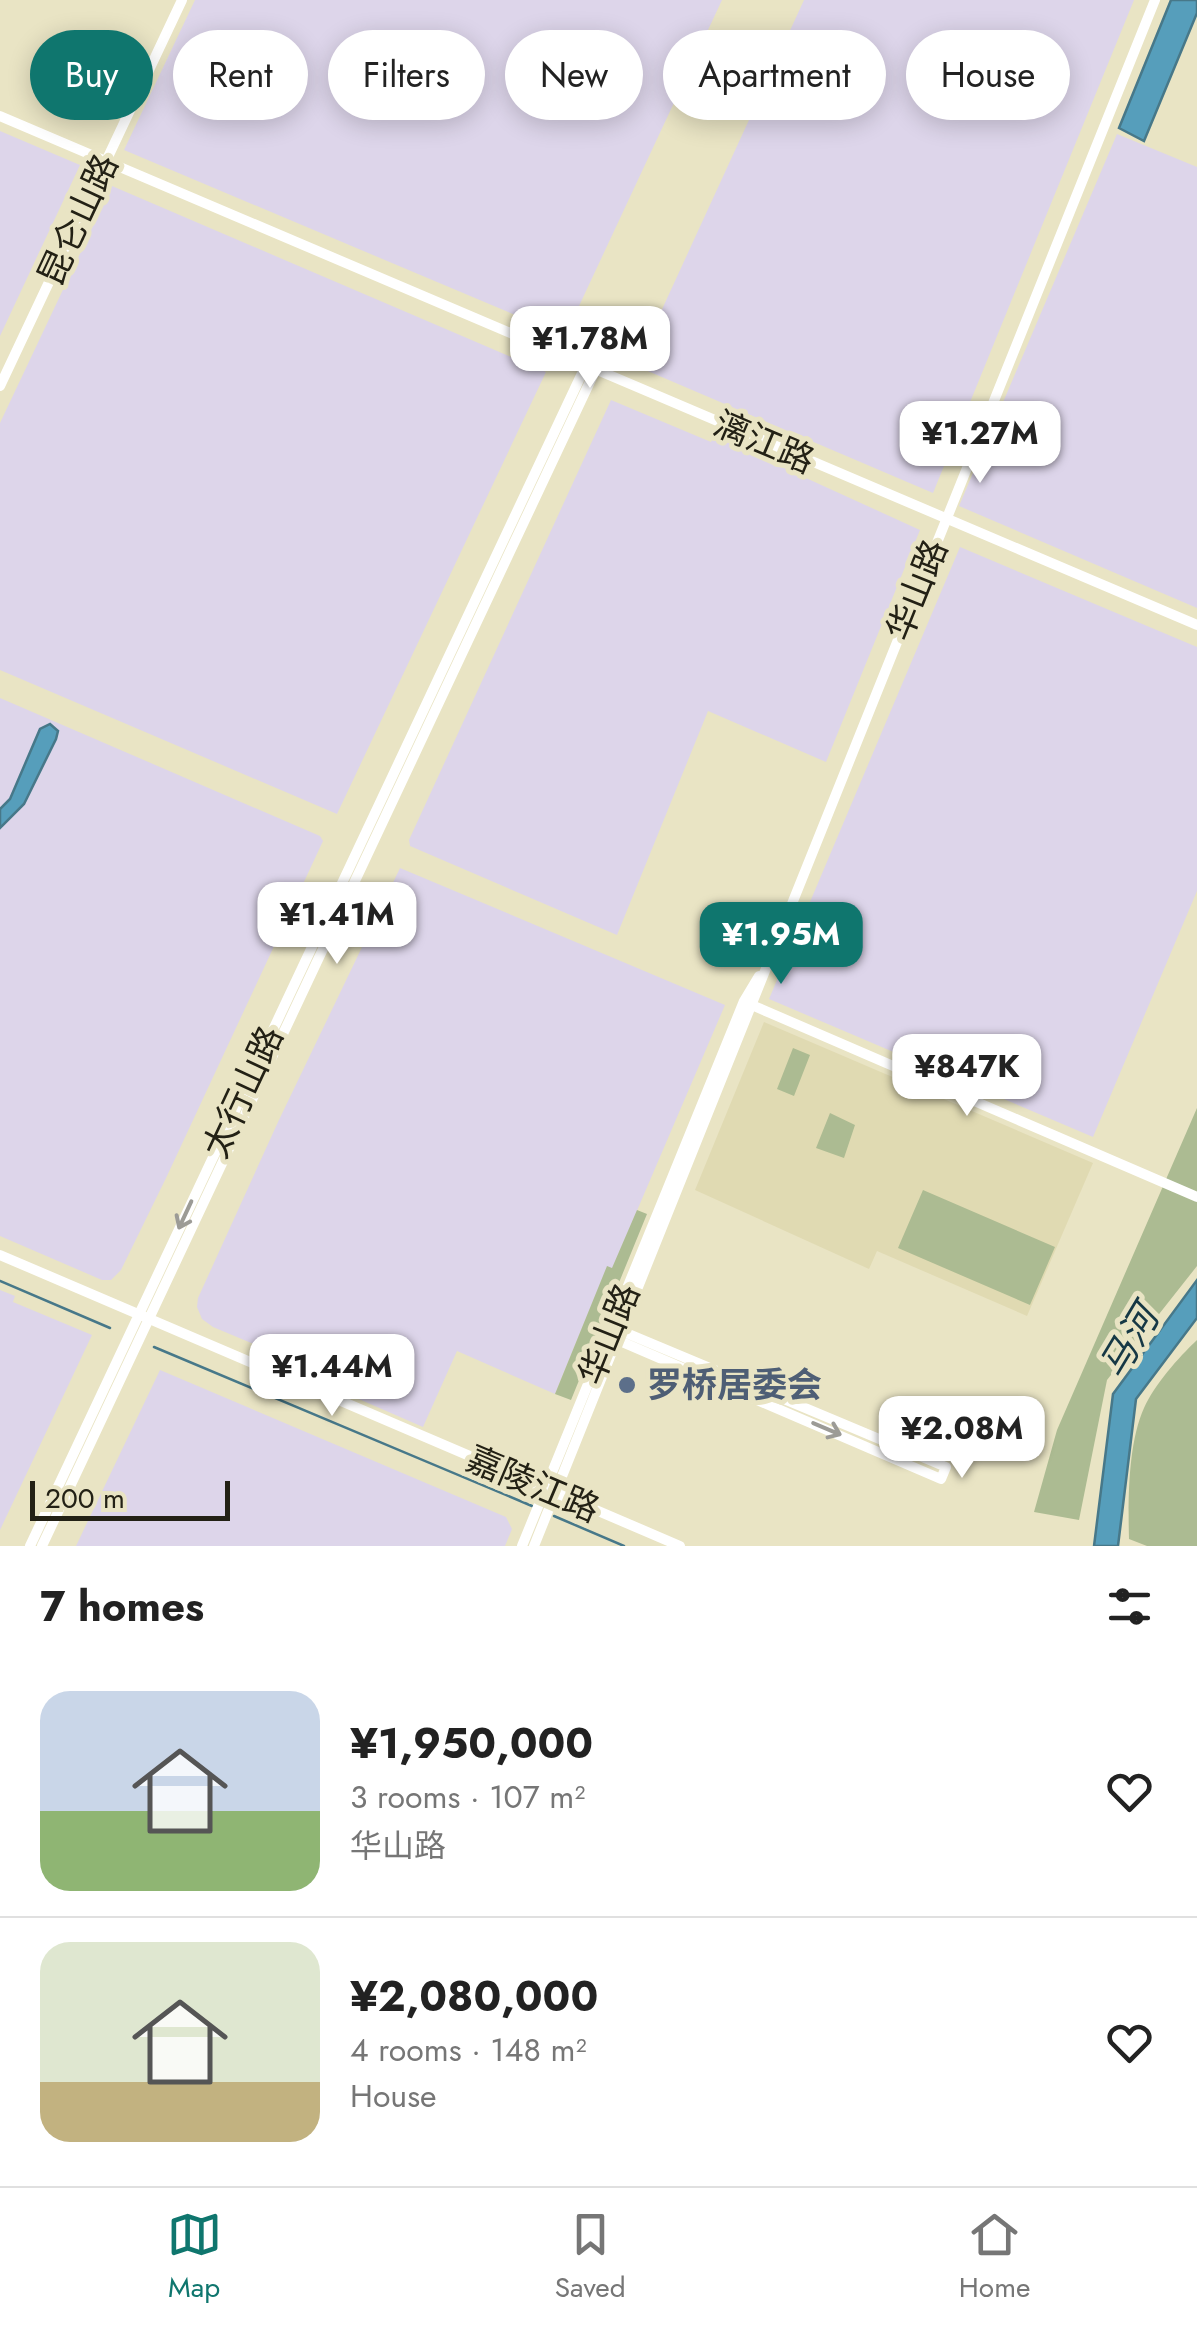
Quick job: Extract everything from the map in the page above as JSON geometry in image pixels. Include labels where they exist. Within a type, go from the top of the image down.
[{"type":"street","name":"昆仑山路","points":[[0,386],[182,0]]},
{"type":"street","name":"华山路","points":[[615,1333],[754,1006],[769,957],[1155,0]]},
{"type":"street","name":"漓江路","points":[[0,116],[1197,625]]},
{"type":"street","name":"太行山路","points":[[30,1546],[590,369]]},
{"type":"street","name":"太行山路","points":[[42,1546],[590,369]]},
{"type":"street","name":"华山路","points":[[534,1546],[551,1492],[744,1002],[769,957]]},
{"type":"street","points":[[754,1006],[1197,1196]]},
{"type":"street","name":"嘉陵江路","points":[[0,1255],[680,1546]]},
{"type":"street","points":[[615,1333],[946,1468],[941,1478],[615,1333]]},
{"type":"street","name":"华山路","points":[[522,1546],[551,1492]]},
{"type":"shaded area","points":[[195,0],[722,0],[708,30],[663,30],[666,120],[565,336],[124,150],[138,120],[153,120],[153,89],[173,46],[173,120],[308,120],[308,30],[181,30]]},
{"type":"shaded area","points":[[804,0],[1134,0],[933,493],[636,366],[749,120],[886,120],[886,30],[790,30]]},
{"type":"shaded area","points":[[0,131],[80,165],[0,336]]},
{"type":"shaded area","points":[[1117,134],[1197,167],[1197,608],[959,506]]},
{"type":"shaded area","points":[[112,186],[546,372],[337,814],[0,670],[0,423]]},
{"type":"shaded area","points":[[611,400],[711,442],[714,436],[920,530],[826,762],[708,711],[617,935],[410,846],[409,840]]},
{"type":"shaded area","points":[[960,547],[1197,647],[1197,891],[1093,1137],[769,999]]},
{"type":"shaded area","points":[[0,698],[320,836],[323,841],[167,1176],[121,1270],[111,1280],[102,1280],[0,1236]]},
{"type":"shaded area","points":[[400,868],[725,1005],[612,1269],[607,1267],[555,1394],[457,1351],[423,1427],[322,1383],[325,1374],[213,1327],[202,1319],[197,1307],[278,1122]]},
{"type":"shaded area","points":[[764,1022],[1093,1163],[1027,1316],[877,1251],[869,1269],[695,1190]]},
{"type":"shaded area","points":[[0,1290],[15,1296],[13,1302],[92,1335],[0,1530]]},
{"type":"shaded area","points":[[160,1370],[506,1517],[512,1529],[505,1546],[76,1546]]},
{"type":"green space","points":[[793,1048],[810,1055],[794,1096],[777,1089]]},
{"type":"green space","points":[[1197,1108],[1197,1266],[1107,1380],[1079,1520],[1034,1512],[1057,1430]]},
{"type":"green space","points":[[830,1113],[855,1125],[844,1158],[816,1148]]},
{"type":"green space","points":[[923,1190],[1055,1247],[1030,1305],[898,1248]]},
{"type":"green space","points":[[637,1210],[647,1214],[571,1400],[555,1394],[607,1266],[612,1268]]},
{"type":"green space","points":[[1197,1340],[1197,1546],[1147,1546],[1129,1539],[1135,1438],[1154,1390]]},
{"type":"water","points":[[1171,0],[1197,0],[1197,13],[1144,141],[1119,128]]},
{"type":"water","points":[[50,724],[58,731],[56,739],[24,804],[0,828],[0,809],[10,799],[40,729]]},
{"type":"water","points":[[1197,1280],[1197,1318],[1136,1399],[1118,1546],[1094,1546],[1113,1394]]},
{"type":"waterway","points":[[0,1281],[110,1328]]},
{"type":"waterway","points":[[154,1347],[532,1506]]},
{"type":"waterway","points":[[554,1516],[624,1546]]},
{"type":"place","name":"罗桥居委会","points":[[627,1385]]},
{"type":"water label","name":"马河","points":[[1129,1342]]}]
